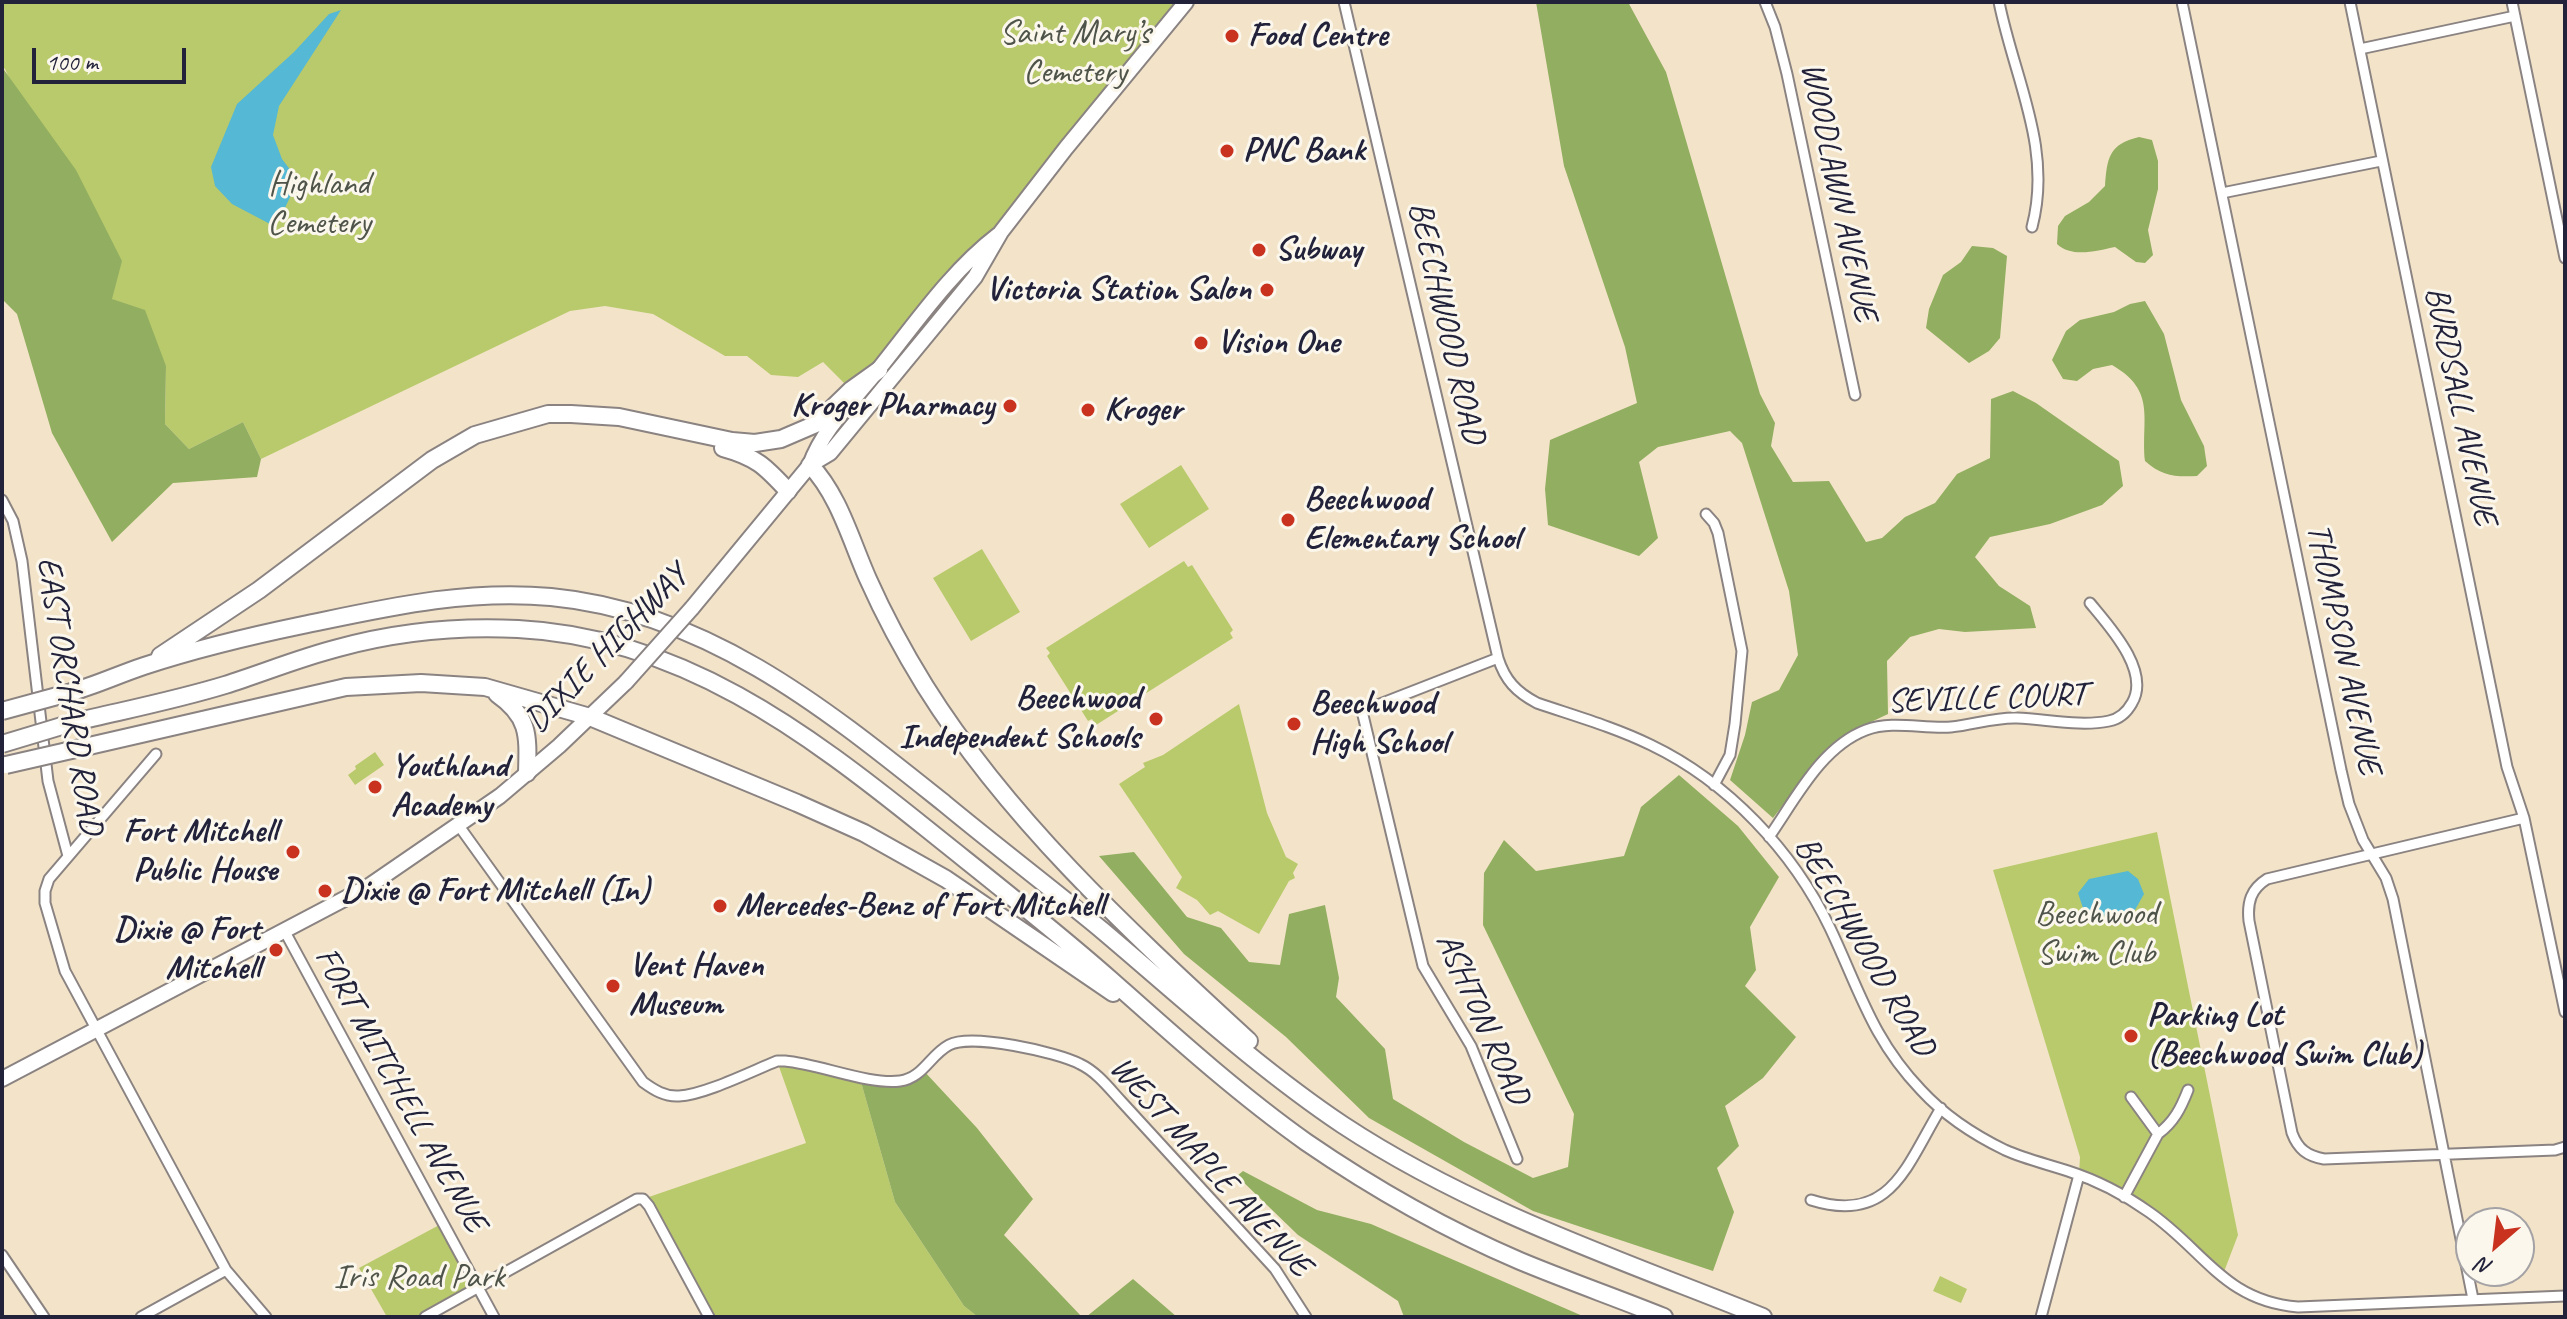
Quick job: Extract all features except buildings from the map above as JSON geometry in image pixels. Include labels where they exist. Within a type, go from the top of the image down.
[{"type":"highway","points":[[144,666],[259,590],[432,460],[475,435],[548,414],[619,417],[755,443],[781,439],[816,424],[851,390],[879,370]]},
{"type":"highway","points":[[677,430],[722,448],[748,454],[770,470],[788,491]]},
{"type":"highway","points":[[810,465],[824,480],[869,581],[926,686],[985,772],[1084,883],[1220,1015],[1342,1124]]},
{"type":"highway","points":[[2,711],[261,633],[397,604],[467,595],[525,595],[634,611],[700,636],[756,664],[811,702],[895,764],[1099,928],[1271,1072],[1342,1124],[1424,1173],[1493,1208],[1763,1317]]},
{"type":"highway","points":[[2,744],[75,722],[221,686],[336,648],[427,631],[519,629],[610,641],[696,673],[763,708],[819,746],[1046,924],[1167,1030],[1302,1139],[1375,1188],[1519,1261],[1664,1317]]},
{"type":"highway","points":[[4,766],[346,687],[421,683],[485,687],[590,717],[797,803],[898,851],[946,879],[1167,1030]]},
{"type":"highway","points":[[485,687],[514,706],[523,720],[528,741],[527,773]]},
{"type":"main road","name":"DIXIE HIGHWAY","points":[[2,1079],[369,886],[459,826],[527,773],[590,717],[692,608],[810,465],[830,453],[975,277],[1001,232],[1186,2]]},
{"type":"main road","name":"DIXIE HIGHWAY","points":[[810,465],[818,444],[978,251],[1001,232]]},
{"type":"street","name":"BEECHWOOD ROAD","points":[[1344,2],[1498,658],[1508,682],[1520,694],[1652,745],[1714,785],[1769,837],[1797,873],[1830,927],[1875,1030],[1922,1092],[1961,1124],[2005,1150],[2079,1175],[2124,1197],[2162,1222],[2241,1292],[2267,1302],[2298,1307],[2565,1296]]},
{"type":"street","name":"WOODLAWN AVENUE","points":[[1765,2],[1787,74],[1855,395]]},
{"type":"street","points":[[1999,2],[2038,151],[2039,201],[2032,227]]},
{"type":"street","name":"THOMPSON AVENUE","points":[[2182,2],[2346,793],[2363,840],[2374,854],[2393,899],[2473,1299]]},
{"type":"street","name":"BURDSALL AVENUE","points":[[2350,2],[2507,767],[2524,818],[2565,1012]]},
{"type":"street","points":[[2512,2],[2565,258]]},
{"type":"street","points":[[2360,49],[2515,16]]},
{"type":"street","points":[[2222,193],[2381,161]]},
{"type":"street","name":"EAST ORCHARD ROAD","points":[[2,500],[27,593],[48,781],[68,856],[49,879],[45,891],[45,903],[65,971],[226,1270],[266,1317]]},
{"type":"street","points":[[1706,514],[1718,533],[1742,651],[1730,755],[1714,785]]},
{"type":"street","name":"SEVILLE COURT","points":[[1769,837],[1826,758],[1867,729],[1879,726],[1952,727],[2014,718],[2106,722],[2122,716],[2135,697],[2135,672],[2120,639],[2090,603]]},
{"type":"street","name":"ASHTON ROAD","points":[[1498,658],[1362,711],[1423,966],[1471,1046],[1517,1159]]},
{"type":"street","points":[[68,856],[156,754]]},
{"type":"street","points":[[2524,818],[2267,879],[2255,890],[2248,906],[2249,921],[2292,1133],[2303,1151],[2324,1159],[2555,1150],[2565,1147]]},
{"type":"street","name":"WEST MAPLE AVENUE","points":[[459,826],[643,1082],[654,1090],[671,1096],[691,1094],[777,1061],[903,1081],[923,1070],[949,1045],[970,1039],[1080,1063],[1121,1101],[1275,1269],[1306,1317]]},
{"type":"street","name":"FORT MITCHELL AVENUE","points":[[284,930],[494,1317]]},
{"type":"street","points":[[2124,1197],[2158,1134],[2180,1109],[2188,1090]]},
{"type":"street","points":[[2131,1097],[2158,1134]]},
{"type":"street","points":[[1811,1200],[1845,1207],[1866,1204],[1879,1198],[1899,1178],[1941,1108]]},
{"type":"street","points":[[2041,1317],[2079,1175]]},
{"type":"street","points":[[425,1317],[637,1199],[643,1199],[709,1317]]},
{"type":"street","points":[[2,1255],[44,1317]]},
{"type":"street","points":[[141,1317],[226,1270]]},
{"type":"green space","name":"Highland Cemetery","points":[[2,2],[1186,2],[1001,232],[851,390],[823,362],[798,377],[771,375],[747,356],[725,356],[653,314],[605,306],[570,311],[261,459],[243,422],[189,449],[165,424],[166,366],[112,299],[2,67]]},
{"type":"green space","points":[[1536,2],[1628,2],[1666,72],[1760,394],[1775,423],[1771,446],[1793,482],[1829,481],[1866,542],[1882,538],[1905,517],[1935,503],[1957,474],[1990,458],[1991,399],[2013,391],[2036,403],[2119,461],[2123,486],[2102,505],[2050,524],[1990,537],[1975,557],[1999,586],[2030,606],[2036,628],[1965,632],[1939,629],[1910,637],[1887,661],[1888,714],[1850,732],[1826,749],[1773,818],[1730,780],[1752,702],[1779,690],[1798,655],[1789,591],[1742,443],[1730,431],[1658,447],[1639,462],[1658,538],[1639,556],[1548,525],[1545,489],[1550,440],[1637,403],[1625,347],[1564,166]]},
{"type":"green space","points":[[2,67],[76,170],[122,261],[112,299],[145,310],[166,366],[165,424],[189,449],[243,422],[261,459],[257,477],[173,483],[112,542],[52,433],[17,314],[2,299]]},
{"type":"green space","points":[[2139,137],[2152,140],[2158,161],[2158,189],[2148,230],[2153,255],[2145,263],[2136,262],[2115,247],[2077,252],[2057,244],[2058,226],[2065,216],[2089,202],[2105,186],[2109,160],[2116,148]]},
{"type":"green space","points":[[1972,246],[1993,248],[2007,256],[2000,338],[1989,351],[1969,363],[1926,328],[1929,309],[1943,275],[1961,262]]},
{"type":"green space","points":[[2145,301],[2164,334],[2181,400],[2204,446],[2207,466],[2197,476],[2169,474],[2145,461],[2144,407],[2136,385],[2126,375],[2112,365],[2093,369],[2077,381],[2063,379],[2052,360],[2066,331],[2080,320]]},
{"type":"green space","points":[[1181,465],[1209,509],[1149,548],[1120,504]]},
{"type":"green space","points":[[982,549],[1020,612],[971,641],[933,578]]},
{"type":"green space","points":[[1184,561],[1188,567],[1192,565],[1233,630],[1230,633],[1233,638],[1096,725],[1092,719],[1088,721],[1047,656],[1050,653],[1046,648]]},
{"type":"green space","points":[[1239,704],[1267,813],[1286,857],[1298,864],[1293,873],[1295,878],[1289,881],[1259,934],[1218,911],[1210,915],[1197,900],[1176,888],[1182,877],[1119,784],[1145,767],[1143,763],[1163,755]]},
{"type":"green space","points":[[375,752],[384,765],[355,785],[348,775]]},
{"type":"green space","points":[[1679,775],[1738,826],[1779,877],[1750,927],[1756,970],[1745,986],[1796,1037],[1763,1078],[1725,1106],[1739,1146],[1717,1168],[1734,1212],[1713,1271],[1533,1211],[1369,1118],[1286,1037],[1184,954],[1099,856],[1134,852],[1187,917],[1221,928],[1249,962],[1280,965],[1289,914],[1325,905],[1339,978],[1336,997],[1385,1049],[1393,1099],[1464,1142],[1533,1178],[1568,1167],[1574,1114],[1483,925],[1484,873],[1504,840],[1536,871],[1624,856],[1641,807]]},
{"type":"green space","name":"Beechwood Swim Club","points":[[2157,832],[2238,1235],[2222,1277],[2162,1222],[2079,1175],[2080,1157],[1993,870]]},
{"type":"green space","points":[[777,1061],[859,1075],[895,1202],[964,1306],[978,1317],[709,1317],[643,1199],[806,1143]]},
{"type":"green space","points":[[923,1070],[977,1128],[1033,1199],[1004,1235],[1082,1317],[978,1317],[964,1306],[895,1202],[859,1075],[894,1081]]},
{"type":"green space","points":[[1243,1171],[1317,1210],[1371,1224],[1585,1317],[1404,1317],[1398,1301],[1298,1235],[1237,1176]]},
{"type":"green space","name":"Iris Road Park","points":[[443,1223],[478,1288],[425,1317],[387,1317],[359,1268]]},
{"type":"green space","points":[[1940,1276],[1967,1289],[1961,1303],[1933,1291]]},
{"type":"green space","points":[[1133,1279],[1177,1317],[1086,1317]]},
{"type":"water","points":[[341,10],[279,106],[273,135],[282,159],[298,180],[284,210],[270,224],[232,204],[215,186],[211,167],[237,104],[294,52],[329,14]]},
{"type":"water","points":[[2128,871],[2138,879],[2144,894],[2135,910],[2097,917],[2083,908],[2078,893],[2089,879]]},
{"type":"place","name":"Food Centre","points":[[1232,36]]},
{"type":"place","name":"PNC Bank","points":[[1227,151]]},
{"type":"place","name":"Subway","points":[[1259,250]]},
{"type":"place","name":"Victoria Station Salon","points":[[1267,290]]},
{"type":"place","name":"Vision One","points":[[1201,343]]},
{"type":"place","name":"Kroger Pharmacy","points":[[1010,406]]},
{"type":"place","name":"Kroger","points":[[1088,410]]},
{"type":"place","name":"Beechwood Elementary School","points":[[1288,520]]},
{"type":"place","name":"Beechwood Independent Schools","points":[[1156,719]]},
{"type":"place","name":"Beechwood High School","points":[[1294,724]]},
{"type":"place","name":"Youthland Academy","points":[[375,787]]},
{"type":"place","name":"Fort Mitchell Public House","points":[[293,852]]},
{"type":"place","name":"Dixie @ Fort Mitchell (In)","points":[[325,891]]},
{"type":"place","name":"Mercedes-Benz of Fort Mitchell","points":[[720,906]]},
{"type":"place","name":"Dixie @ Fort Mitchell","points":[[276,950]]},
{"type":"place","name":"Vent Haven Museum","points":[[613,986]]},
{"type":"place","name":"Parking Lot (Beechwood Swim Club)","points":[[2131,1036]]},
{"type":"park label","name":"Saint Mary’s Cemetery","points":[[1075,54]]}]
